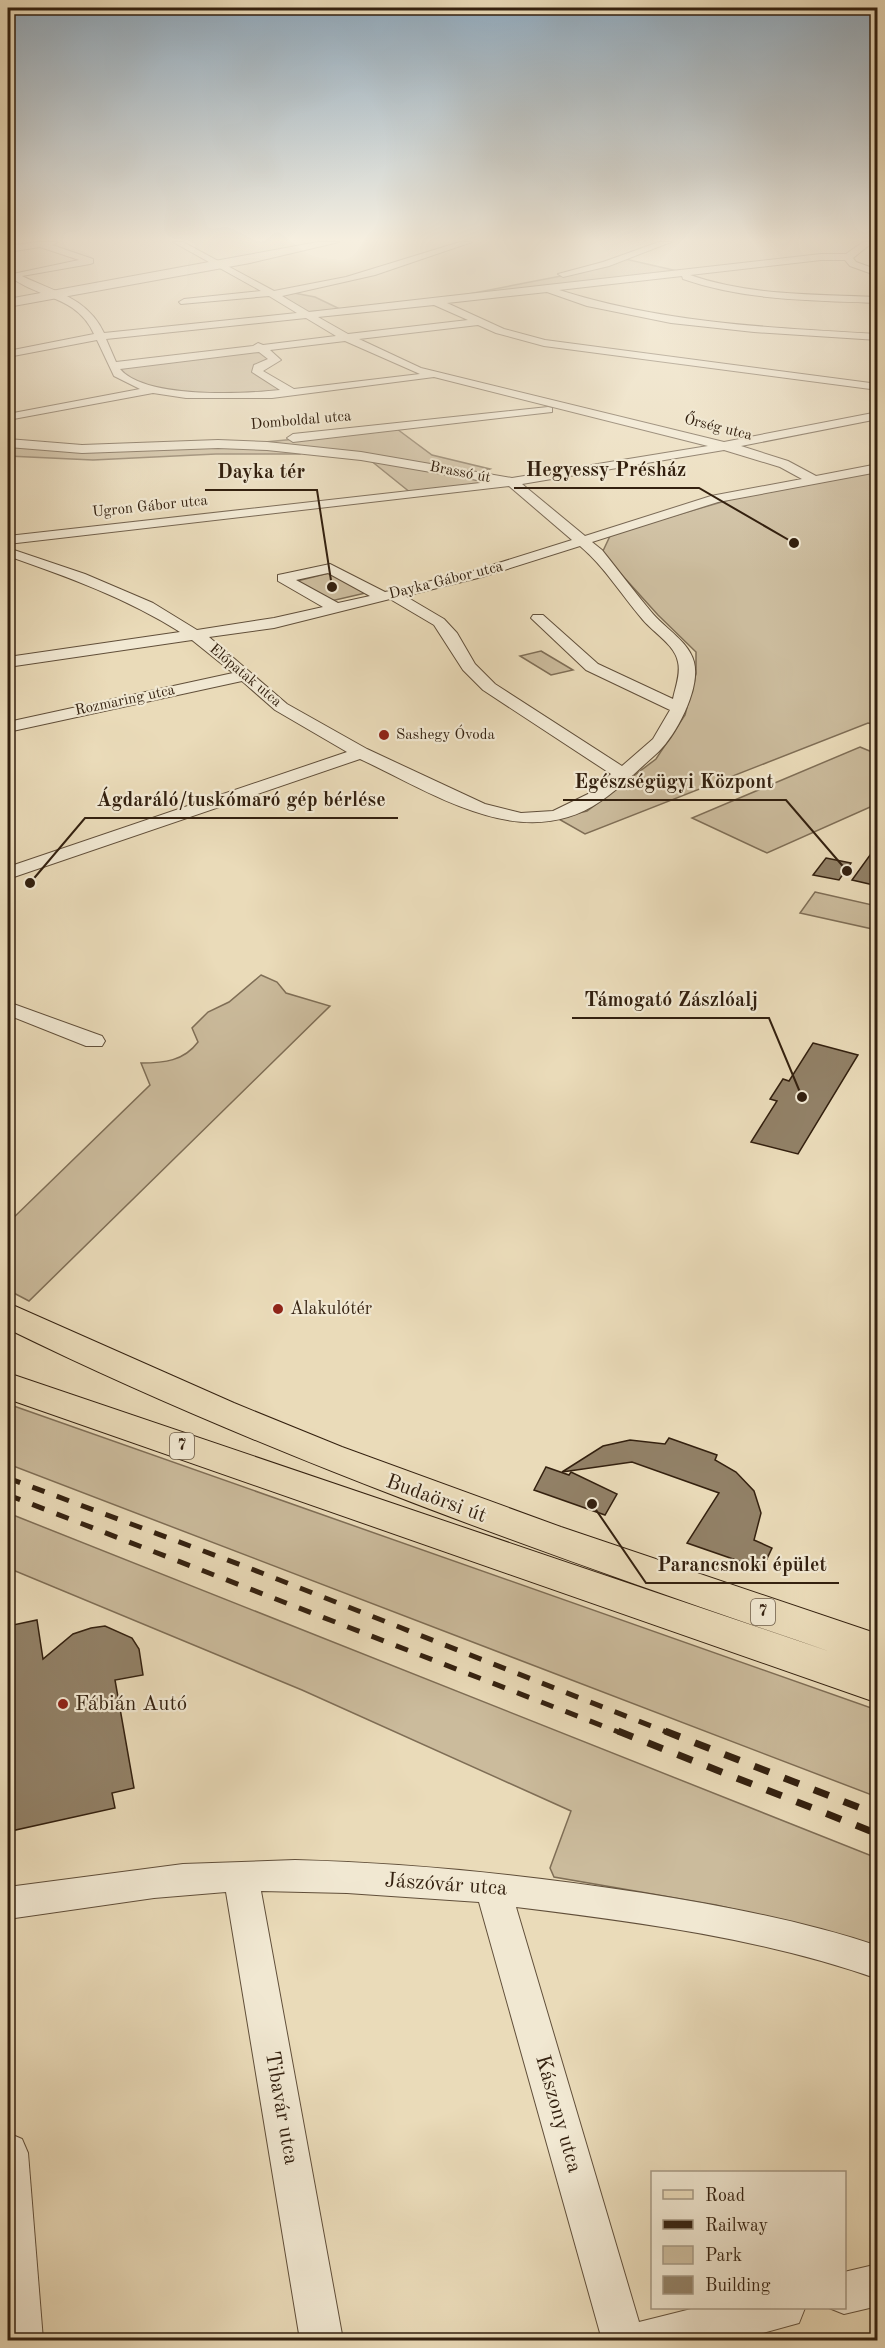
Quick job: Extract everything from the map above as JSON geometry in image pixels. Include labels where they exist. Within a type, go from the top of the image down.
[{"type":"main road","name":"Budaörsi út","points":[[8,1315],[226,1416],[352,1468],[498,1522],[878,1651]]},
{"type":"main road","name":"Budaörsi út","points":[[8,1386],[878,1686]]},
{"type":"street","points":[[108,352],[121,377],[154,390],[219,397],[291,392],[435,376]]},
{"type":"street","points":[[114,366],[231,352]]},
{"type":"street","points":[[265,352],[276,360],[256,370],[291,392]]},
{"type":"street","name":"Őrség utca","points":[[375,352],[435,376],[725,447],[784,464],[812,478]]},
{"type":"street","points":[[598,352],[878,387]]},
{"type":"street","points":[[8,417],[154,390]]},
{"type":"street","name":"Domboldal utca","points":[[218,444],[565,408]]},
{"type":"street","name":"Ugron Gábor utca","points":[[8,540],[511,482],[725,447],[878,415]]},
{"type":"street","name":"Brassó út","points":[[8,443],[82,449],[218,444],[342,453],[511,482],[583,539],[622,581],[650,618],[681,650],[687,670],[679,708],[660,742],[624,775],[594,798],[572,811],[556,816],[521,818],[479,808]]},
{"type":"street","name":"Brassó út","points":[[8,453],[101,457],[175,452],[218,444]]},
{"type":"street","name":"Dayka Gábor utca","points":[[8,662],[197,636],[337,609],[499,568],[583,539],[716,499],[812,478],[878,468]]},
{"type":"street","name":"Előpatak utca","points":[[8,552],[113,590],[148,606],[197,636],[281,707],[361,753],[479,808]]},
{"type":"street","points":[[337,609],[283,578],[330,568],[439,622],[470,667],[489,687],[624,775]]},
{"type":"street","points":[[538,618],[592,667],[679,708]]},
{"type":"street","name":"Rozmaring utca","points":[[8,727],[243,676]]},
{"type":"street","points":[[8,872],[361,753]]},
{"type":"street","points":[[8,1008],[94,1041]]},
{"type":"street","name":"Jászóvár utca","points":[[8,1903],[139,1886],[241,1876],[492,1887],[571,1897],[738,1925],[855,1955],[878,1964]]},
{"type":"street","name":"Tibavár utca","points":[[241,1876],[321,2340]]},
{"type":"street","name":"Kászony utca","points":[[492,1887],[623,2340]]},
{"type":"street","points":[[8,2154],[22,2340]]},
{"type":"street","points":[[846,2293],[878,2285]]},
{"type":"street","points":[[648,2340],[776,2309]]},
{"type":"green space","points":[[260,352],[271,358],[253,370],[279,389],[277,391],[218,394],[169,391],[130,379],[120,368]]},
{"type":"green space","points":[[397,429],[432,455],[490,469],[480,473],[255,443]]},
{"type":"green space","points":[[208,446],[300,452],[300,454],[216,454],[93,460],[8,456],[8,447],[80,451]]},
{"type":"green space","points":[[370,460],[489,481],[488,483],[411,493]]},
{"type":"green space","points":[[877,470],[877,725],[868,723],[585,834],[557,818],[587,811],[656,759],[685,715],[696,674],[696,652],[658,615],[602,553],[611,534],[739,497]]},
{"type":"green space","points":[[333,572],[370,592],[331,601],[293,582]]},
{"type":"green space","points":[[541,651],[573,670],[551,675],[520,656]]},
{"type":"green space","points":[[860,747],[877,754],[877,804],[767,853],[692,818]]},
{"type":"green space","points":[[815,892],[877,906],[877,930],[800,913]]},
{"type":"green space","points":[[261,975],[277,982],[286,993],[330,1006],[29,1301],[8,1290],[8,1223],[150,1085],[141,1063],[173,1060],[186,1053],[198,1042],[192,1028],[208,1012],[229,1002]]},
{"type":"green space","points":[[8,1404],[877,1710],[877,1797],[8,1464]]},
{"type":"green space","points":[[8,1513],[877,1858],[877,1949],[780,1920],[716,1905],[554,1877],[550,1868],[571,1811],[302,1690],[8,1568]]},
{"type":"building","points":[[878,844],[878,886],[852,880]]},
{"type":"building","points":[[826,858],[851,863],[839,880],[813,875]]},
{"type":"building","points":[[813,1043],[858,1055],[798,1154],[751,1142],[777,1101],[770,1099],[783,1079],[789,1081]]},
{"type":"building","points":[[669,1438],[717,1455],[715,1460],[736,1472],[754,1491],[761,1513],[754,1540],[772,1548],[762,1569],[687,1543],[719,1493],[632,1462],[562,1472],[603,1446],[630,1440],[665,1444]]},
{"type":"building","points":[[546,1467],[569,1475],[571,1472],[617,1494],[605,1515],[534,1490]]},
{"type":"building","name":"Fábián Autó","points":[[37,1620],[43,1659],[73,1634],[105,1626],[132,1638],[139,1649],[143,1675],[115,1680],[134,1788],[112,1793],[115,1808],[11,1831],[8,1802],[8,1626]]},
{"type":"railway","points":[[8,1478],[249,1568],[669,1733]]},
{"type":"railway","points":[[8,1495],[621,1733]]},
{"type":"railway","points":[[618,1731],[878,1834]]},
{"type":"railway","points":[[665,1731],[878,1815]]},
{"type":"place","name":"Hegyessy Présház","points":[[794,543]]},
{"type":"place","name":"Dayka tér","points":[[332,587]]},
{"type":"place","name":"Sashegy Óvoda","points":[[384,735]]},
{"type":"place","name":"Egészségügyi Központ","points":[[847,871]]},
{"type":"place","name":"Ágdaráló/tuskómaró gép bérlése","points":[[30,883]]},
{"type":"place","name":"Támogató Zászlóalj","points":[[802,1097]]},
{"type":"place","name":"Alakulótér","points":[[278,1309]]},
{"type":"place","name":"Parancsnoki épület","points":[[592,1504]]},
{"type":"place","name":"Fábián Autó","points":[[63,1704]]}]
